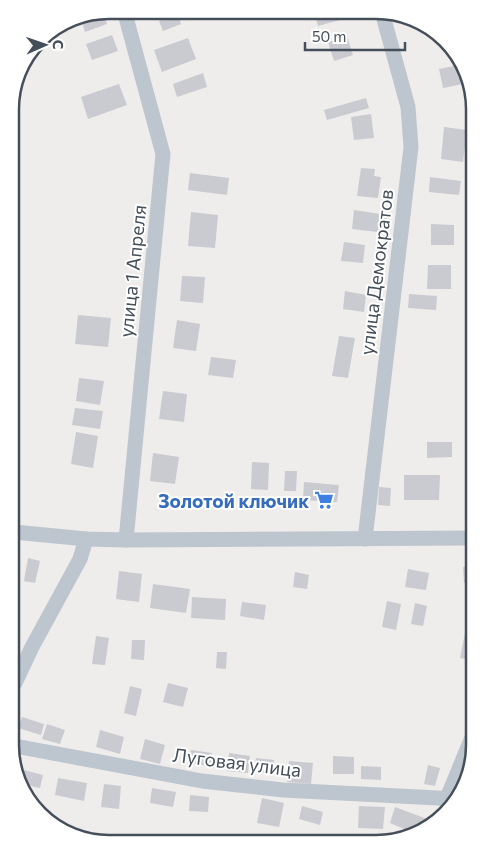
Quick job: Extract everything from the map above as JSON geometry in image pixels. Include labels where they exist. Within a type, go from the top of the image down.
[{"type":"street","name":"улица 1 Апреля","points":[[126,19],[164,154],[126,540]]},
{"type":"street","name":"улица Демократов","points":[[365,539],[411,147],[408,107],[384,20]]},
{"type":"street","points":[[19,532],[86,539],[126,540],[466,538]]},
{"type":"street","points":[[19,675],[32,646],[80,559],[86,539]]},
{"type":"street","name":"Луговая улица","points":[[19,747],[202,781],[283,790],[449,798]]},
{"type":"street","points":[[456,787],[465,758]]},
{"type":"building","points":[[105,19],[107,24],[85,32],[82,22]]},
{"type":"building","points":[[180,19],[181,24],[163,31],[159,21]]},
{"type":"building","points":[[316,19],[343,19],[318,26]]},
{"type":"building","points":[[112,35],[118,51],[92,60],[86,44]]},
{"type":"building","points":[[347,36],[353,55],[334,61],[328,42]]},
{"type":"building","points":[[188,38],[196,59],[162,72],[154,50]]},
{"type":"building","points":[[455,66],[463,84],[443,88],[439,69]]},
{"type":"building","points":[[203,73],[207,87],[177,97],[173,84]]},
{"type":"building","points":[[119,84],[127,105],[88,119],[81,97]]},
{"type":"building","points":[[366,98],[369,108],[327,120],[324,110]]},
{"type":"building","points":[[371,114],[374,138],[354,140],[351,117]]},
{"type":"building","points":[[444,127],[466,130],[463,162],[441,159]]},
{"type":"building","points":[[361,168],[375,169],[374,176],[381,177],[378,198],[357,196]]},
{"type":"building","points":[[190,173],[229,178],[227,195],[188,190]]},
{"type":"building","points":[[430,177],[461,181],[459,195],[429,192]]},
{"type":"building","points":[[354,210],[387,215],[385,233],[352,229]]},
{"type":"building","points":[[191,212],[218,215],[215,248],[188,246]]},
{"type":"building","points":[[431,224],[454,225],[454,245],[431,245]]},
{"type":"building","points":[[344,242],[365,245],[363,263],[341,261]]},
{"type":"building","points":[[428,265],[451,265],[451,289],[427,289]]},
{"type":"building","points":[[182,276],[205,277],[203,303],[180,301]]},
{"type":"building","points":[[345,291],[366,295],[364,312],[343,309]]},
{"type":"building","points":[[409,294],[437,296],[436,310],[408,308]]},
{"type":"building","points":[[78,315],[111,318],[108,347],[75,344]]},
{"type":"building","points":[[177,320],[200,324],[196,351],[173,348]]},
{"type":"building","points":[[339,336],[355,338],[348,378],[332,376]]},
{"type":"building","points":[[211,357],[236,360],[233,378],[208,375]]},
{"type":"building","points":[[79,378],[104,381],[100,405],[76,401]]},
{"type":"building","points":[[163,391],[187,394],[184,422],[159,419]]},
{"type":"building","points":[[75,408],[103,411],[100,429],[72,425]]},
{"type":"building","points":[[76,432],[98,436],[93,468],[71,464]]},
{"type":"building","points":[[427,442],[452,442],[452,457],[427,458]]},
{"type":"building","points":[[153,453],[179,457],[175,484],[150,481]]},
{"type":"building","points":[[252,462],[269,463],[268,490],[251,489]]},
{"type":"building","points":[[285,471],[297,471],[296,491],[284,491]]},
{"type":"building","points":[[404,475],[440,475],[439,500],[404,500]]},
{"type":"building","points":[[304,482],[339,485],[337,502],[303,500]]},
{"type":"building","points":[[379,487],[391,488],[390,506],[378,505]]},
{"type":"building","points":[[28,558],[40,561],[35,583],[24,581]]},
{"type":"building","points":[[463,567],[466,567],[466,583],[464,583]]},
{"type":"building","points":[[408,569],[429,573],[426,590],[405,587]]},
{"type":"building","points":[[119,571],[142,574],[139,602],[116,599]]},
{"type":"building","points":[[295,572],[309,575],[307,589],[293,587]]},
{"type":"building","points":[[153,584],[190,589],[186,613],[150,608]]},
{"type":"building","points":[[192,597],[226,599],[225,620],[191,618]]},
{"type":"building","points":[[387,601],[401,604],[396,630],[382,627]]},
{"type":"building","points":[[242,602],[266,605],[264,620],[240,616]]},
{"type":"building","points":[[415,603],[427,606],[423,626],[411,624]]},
{"type":"building","points":[[466,628],[466,659],[460,658]]},
{"type":"building","points":[[96,636],[109,638],[105,665],[92,664]]},
{"type":"building","points":[[132,640],[145,640],[144,660],[131,659]]},
{"type":"building","points":[[217,652],[227,652],[226,669],[216,668]]},
{"type":"building","points":[[168,683],[188,688],[183,707],[163,702]]},
{"type":"building","points":[[130,686],[142,689],[136,716],[124,713]]},
{"type":"building","points":[[22,717],[44,724],[41,735],[19,728]]},
{"type":"building","points":[[47,724],[65,730],[60,744],[42,739]]},
{"type":"building","points":[[100,730],[124,737],[120,754],[96,747]]},
{"type":"building","points":[[145,739],[165,745],[160,764],[140,759]]},
{"type":"building","points":[[191,750],[212,753],[210,766],[189,763]]},
{"type":"building","points":[[229,753],[250,756],[248,773],[227,771]]},
{"type":"building","points":[[333,756],[354,757],[354,774],[333,774]]},
{"type":"building","points":[[256,758],[274,760],[273,774],[254,772]]},
{"type":"building","points":[[289,761],[313,763],[311,784],[287,782]]},
{"type":"building","points":[[428,765],[440,768],[435,786],[424,784]]},
{"type":"building","points":[[361,766],[381,767],[381,780],[361,779]]},
{"type":"building","points":[[24,770],[43,775],[40,788],[28,786],[23,775]]},
{"type":"building","points":[[58,778],[87,783],[84,801],[55,795]]},
{"type":"building","points":[[104,784],[121,786],[119,809],[101,807]]},
{"type":"building","points":[[152,788],[176,792],[173,807],[150,803]]},
{"type":"building","points":[[190,795],[209,797],[208,812],[189,811]]},
{"type":"building","points":[[262,798],[284,803],[279,827],[257,823]]},
{"type":"building","points":[[302,806],[323,812],[320,825],[299,819]]},
{"type":"building","points":[[359,806],[385,807],[383,829],[358,828]]},
{"type":"building","points":[[395,807],[427,819],[407,830],[390,823]]},
{"type":"place","name":"Золотой ключик","points":[[324,500]]}]
